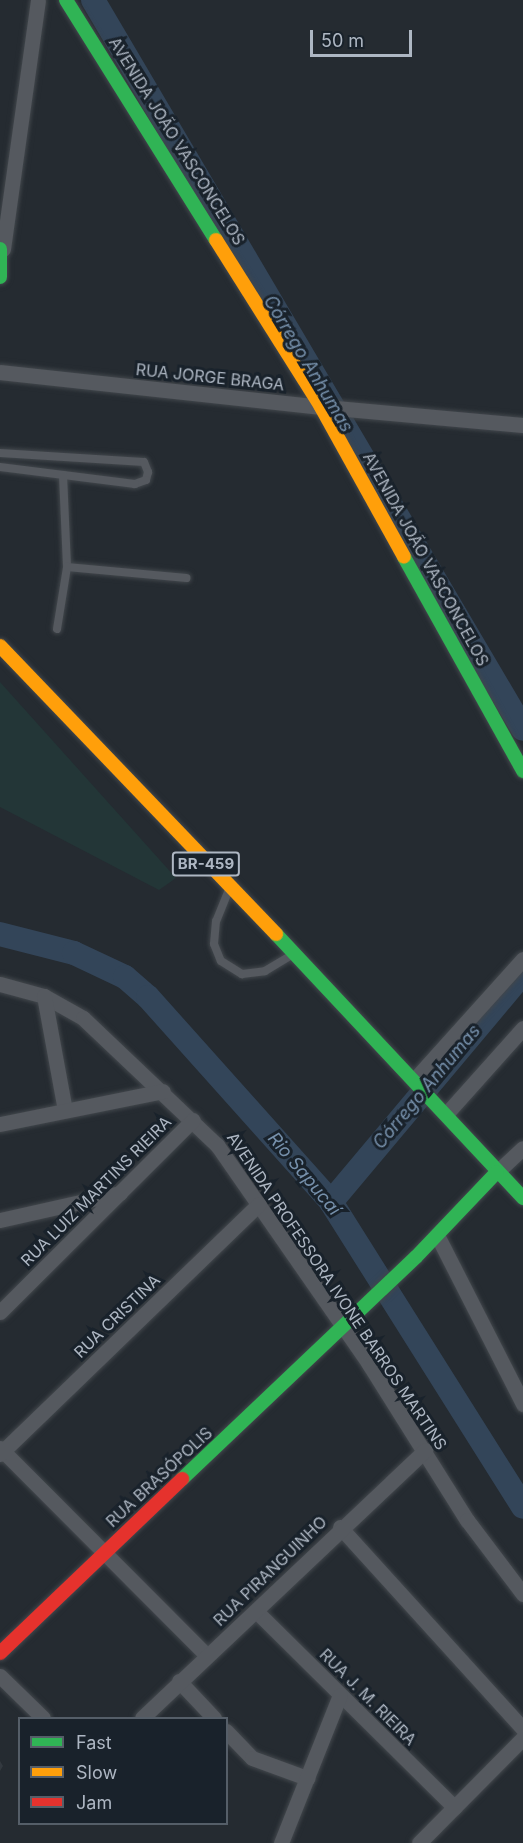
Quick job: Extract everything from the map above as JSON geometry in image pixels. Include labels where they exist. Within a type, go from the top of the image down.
[{"type":"main road","name":"AVENIDA JOÃO VASCONCELOS","points":[[66,0],[322,407],[523,771]]},
{"type":"main road","points":[[0,277],[2,249]]},
{"type":"main road","name":"BR-459","points":[[0,646],[293,955],[443,1109],[497,1172],[523,1198]]},
{"type":"main road","name":"RUA BRASÓPOLIS","points":[[0,1653],[416,1257],[497,1172]]},
{"type":"street","points":[[2,249],[38,0]]},
{"type":"street","name":"RUA JORGE BRAGA","points":[[0,372],[322,407],[523,424]]},
{"type":"street","points":[[417,1083],[523,959]]},
{"type":"street","name":"AVENIDA PROFESSORA IVONE BARROS MARTINS","points":[[0,984],[44,996],[82,1018],[163,1091],[217,1145],[425,1450],[467,1520],[523,1593]]},
{"type":"street","points":[[44,996],[65,1110]]},
{"type":"street","points":[[443,1109],[523,1028]]},
{"type":"street","points":[[0,1125],[163,1091]]},
{"type":"street","name":"RUA LUIZ MARTINS RIEIRA","points":[[3,1307],[193,1120]]},
{"type":"street","points":[[497,1172],[523,1148]]},
{"type":"street","points":[[0,1220],[120,1193]]},
{"type":"street","name":"RUA CRISTINA","points":[[1,1451],[259,1204]]},
{"type":"street","points":[[437,1235],[523,1404]]},
{"type":"street","name":"RUA PIRANGUINHO","points":[[144,1717],[179,1681],[256,1611],[340,1527],[425,1450]]},
{"type":"street","points":[[1,1451],[207,1656]]},
{"type":"street","points":[[340,1527],[523,1729]]},
{"type":"street","name":"RUA J. M. RIEIRA","points":[[256,1611],[454,1807]]},
{"type":"street","points":[[0,1676],[41,1717]]},
{"type":"street","points":[[179,1681],[212,1717]]},
{"type":"street","points":[[281,1843],[340,1695]]},
{"type":"street","points":[[228,1733],[252,1758],[307,1778]]},
{"type":"street","points":[[419,1843],[523,1738]]},
{"type":"lane","points":[[0,453],[144,462],[148,472],[146,480],[135,484],[0,467]]},
{"type":"lane","points":[[57,629],[67,567],[63,476]]},
{"type":"lane","points":[[67,567],[186,578]]},
{"type":"lane","points":[[229,888],[216,921],[214,944],[221,961],[242,974],[265,971],[293,955]]},
{"type":"shaded area","points":[[0,682],[176,878],[159,890],[0,807]]},
{"type":"waterway","name":"Córrego Anhumas","points":[[93,0],[523,729]]},
{"type":"waterway","name":"Rio Sapucaí","points":[[0,934],[74,953],[125,977],[148,997],[331,1202],[523,1507]]},
{"type":"waterway","name":"Córrego Anhumas","points":[[331,1202],[523,973]]},
{"type":"traffic: fast","points":[[66,0],[216,240]]},
{"type":"traffic: fast","points":[[0,249],[0,277]]},
{"type":"traffic: fast","points":[[404,557],[523,771]]},
{"type":"traffic: fast","points":[[276,934],[523,1198]]},
{"type":"traffic: fast","points":[[182,1479],[416,1257],[497,1172]]},
{"type":"traffic: slow","points":[[216,240],[321,407],[404,557]]},
{"type":"traffic: slow","points":[[0,646],[276,934]]},
{"type":"traffic: jam","points":[[0,1653],[182,1479]]}]
